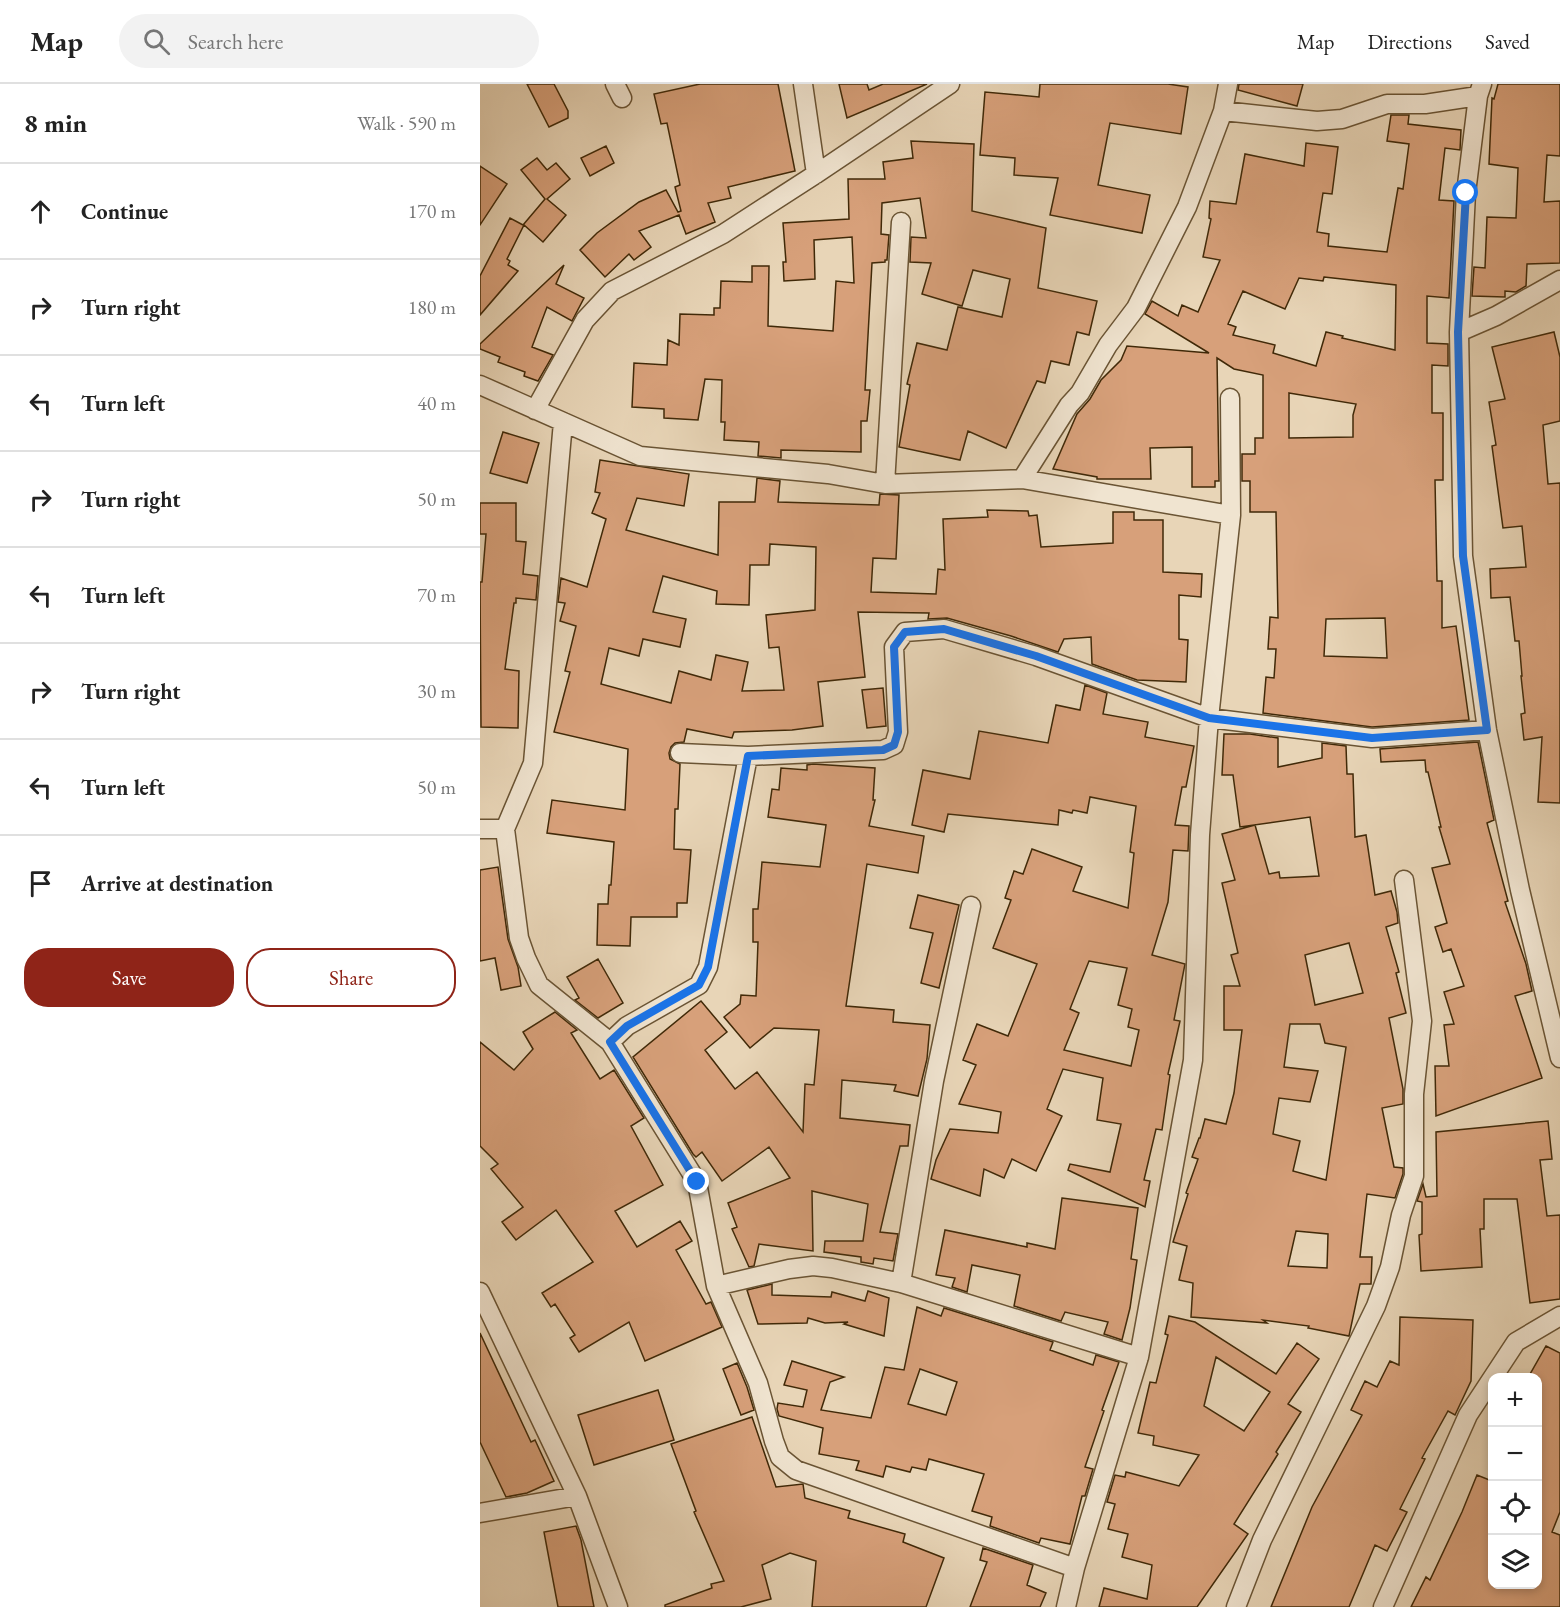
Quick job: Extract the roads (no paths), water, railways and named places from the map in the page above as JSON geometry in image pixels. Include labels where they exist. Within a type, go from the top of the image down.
[{"type":"street","points":[[803,84],[816,174]]},
{"type":"street","points":[[535,410],[585,320],[612,291],[723,234],[950,84]]},
{"type":"street","points":[[1022,479],[1069,405],[1080,393],[1108,345],[1136,308],[1187,207],[1223,111],[1228,84]]},
{"type":"street","points":[[1223,111],[1317,121],[1341,119],[1387,104],[1425,104],[1480,90],[1466,193],[1458,332],[1463,556],[1487,730],[1520,890],[1560,1058]]},
{"type":"street","points":[[885,484],[901,222]]},
{"type":"street","points":[[1458,332],[1496,316],[1560,280]]},
{"type":"street","points":[[480,385],[640,456],[828,474],[885,484],[1022,479],[1231,514]]},
{"type":"street","points":[[1066,1607],[1075,1568],[1139,1357],[1193,1060],[1200,835],[1209,718],[1231,514],[1230,398]]},
{"type":"street","points":[[563,422],[533,763],[505,830],[519,938],[539,985],[610,1042],[697,1182],[717,1286],[758,1383],[780,1457],[796,1470],[1075,1568]]},
{"type":"street","points":[[680,753],[748,756],[883,750],[894,745],[898,732],[894,647],[905,632],[944,629],[1036,656],[1209,718],[1372,738],[1487,730]]},
{"type":"street","points":[[610,1042],[627,1026],[699,985],[708,967],[748,756]]},
{"type":"street","points":[[480,829],[505,830]]},
{"type":"street","points":[[1236,1607],[1262,1540],[1376,1306],[1390,1267],[1401,1215],[1414,1176],[1414,1094],[1422,1021],[1404,880]]},
{"type":"street","points":[[901,1283],[934,1081],[971,906]]},
{"type":"street","points":[[717,1286],[789,1269],[813,1266],[832,1268],[901,1283],[1139,1357]]},
{"type":"street","points":[[480,1292],[578,1496],[618,1607]]},
{"type":"street","points":[[1383,1607],[1468,1414],[1516,1342],[1560,1316]]},
{"type":"street","points":[[480,1512],[578,1496]]}]
